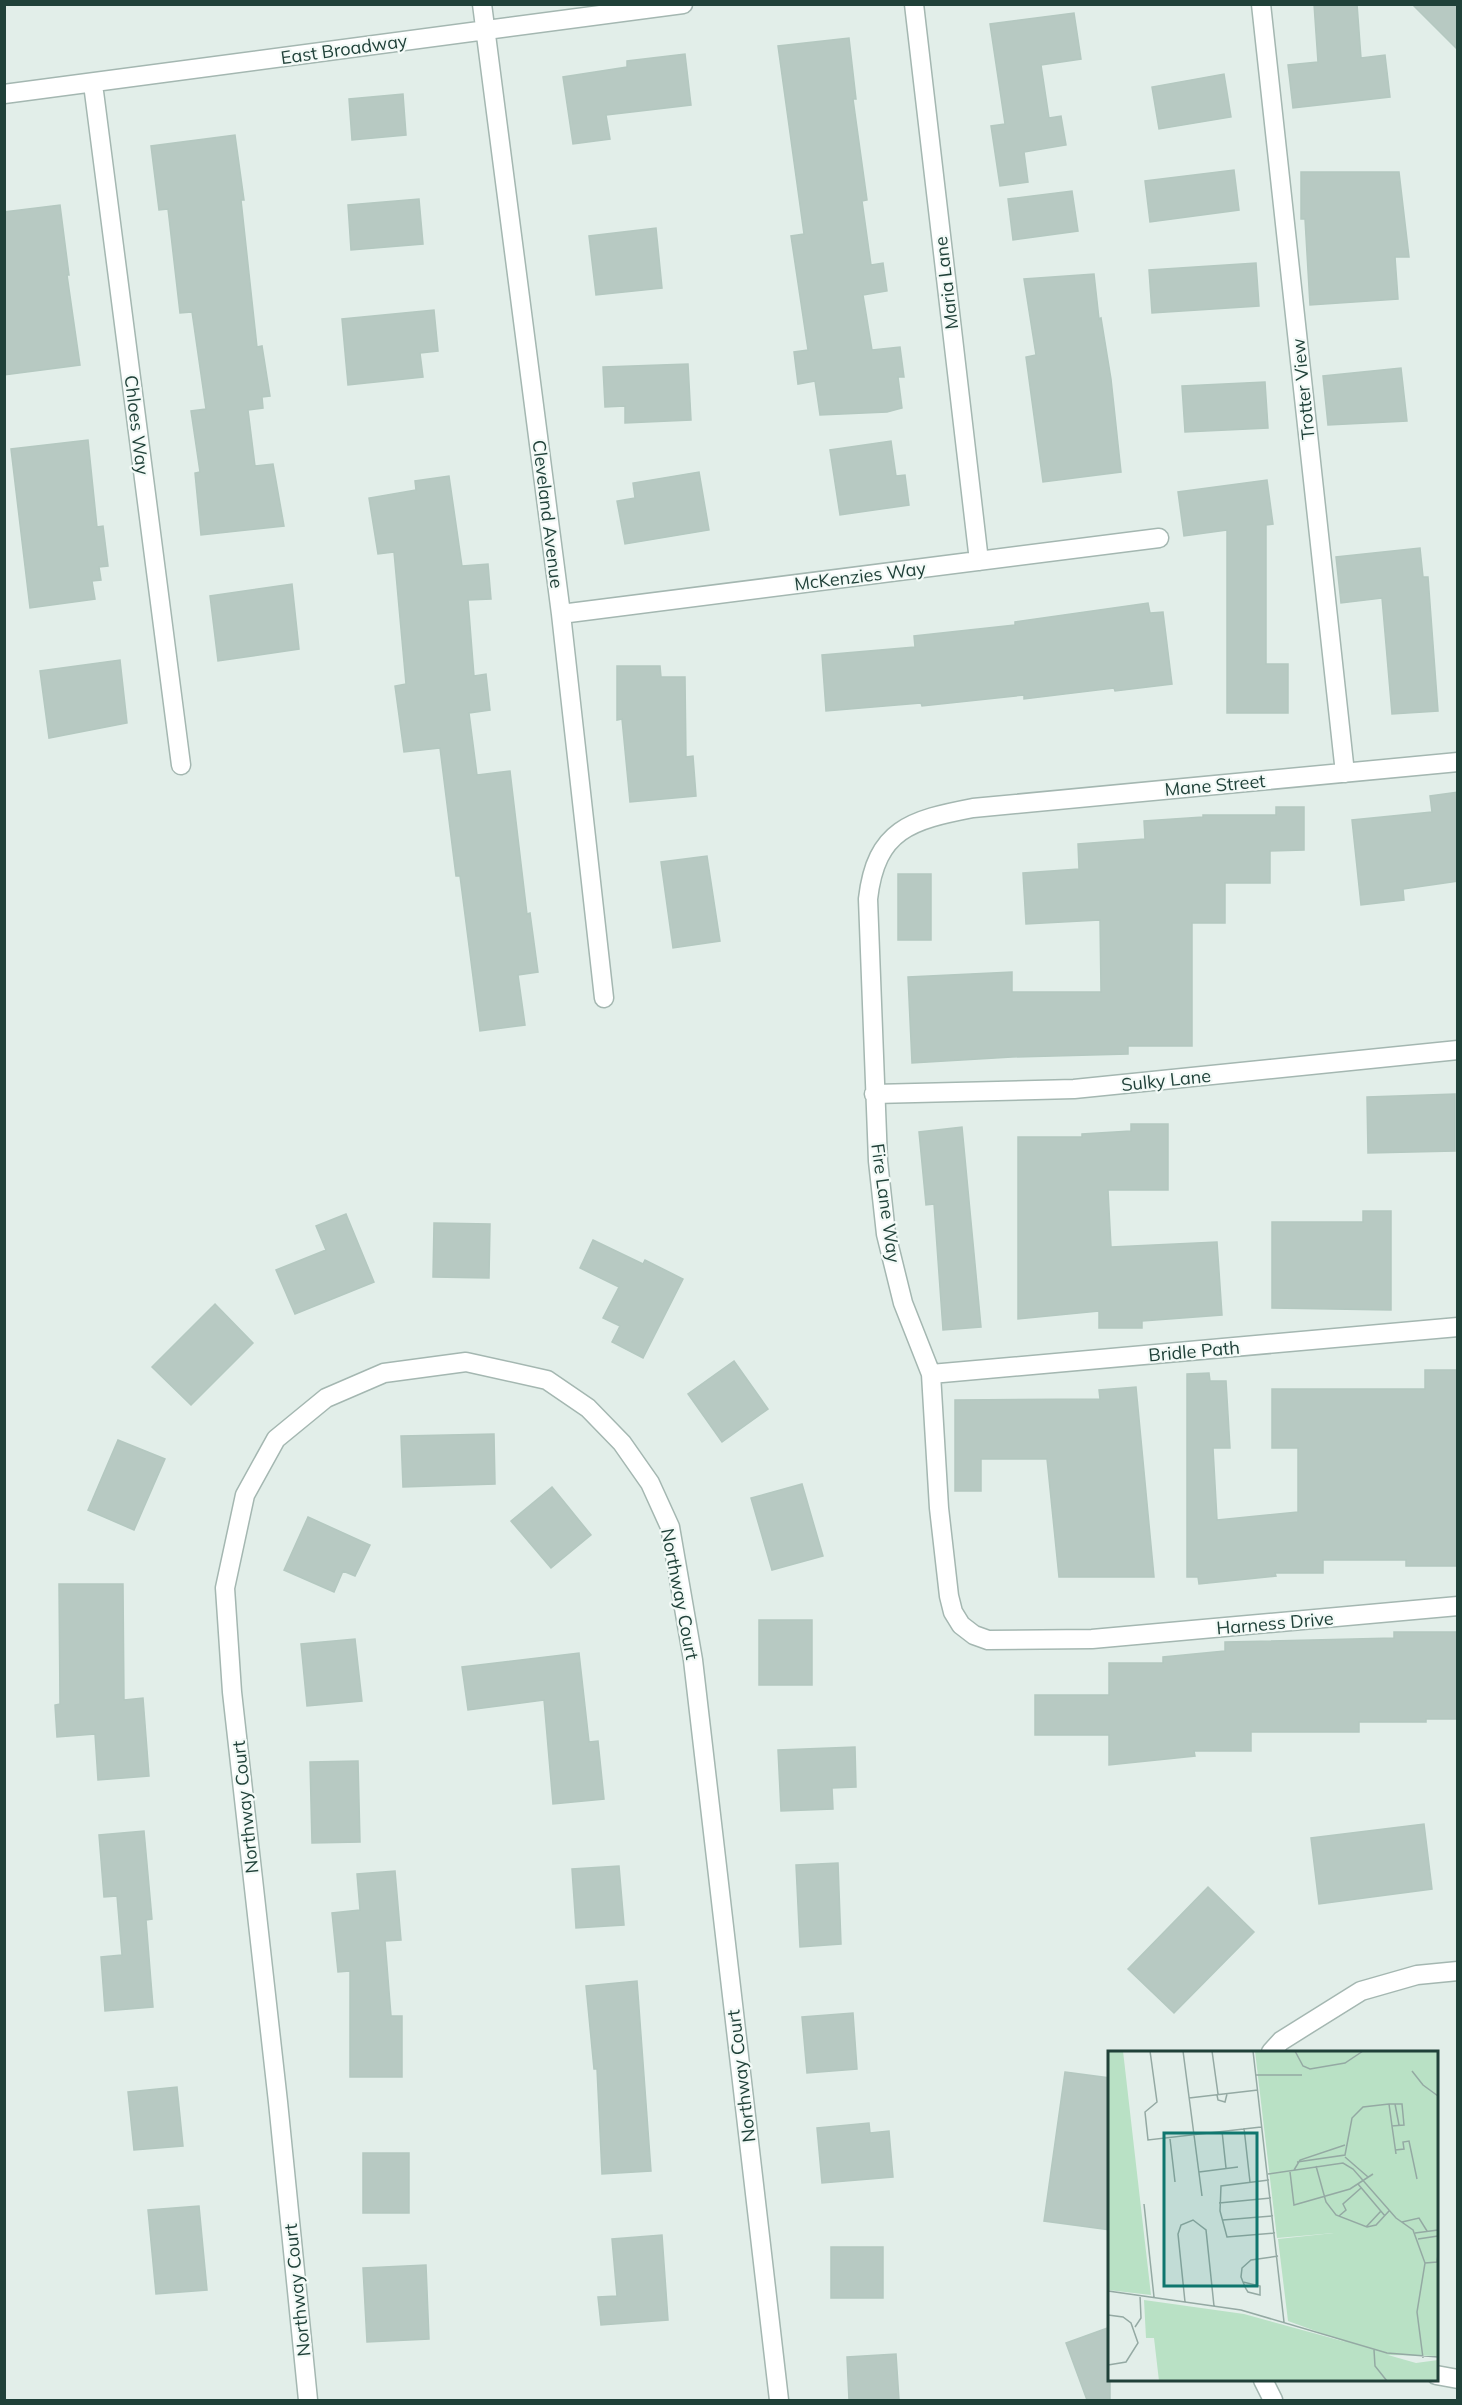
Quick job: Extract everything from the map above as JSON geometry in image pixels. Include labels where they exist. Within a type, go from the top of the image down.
[{"type":"street","name":"Cleveland Avenue","points":[[482,4],[561,614],[604,998]]},
{"type":"street","name":"East Broadway","points":[[4,94],[683,4]]},
{"type":"street","name":"Maria Lane","points":[[914,4],[979,561]]},
{"type":"street","name":"Trotter View","points":[[1261,4],[1345,773]]},
{"type":"street","name":"Chloes Way","points":[[93,84],[180,765]]},
{"type":"street","name":"McKenzies Way","points":[[561,614],[1159,538]]},
{"type":"street","name":"Mane Street","points":[[973,808],[1458,762]]},
{"type":"street","name":"Fire Lane Way","points":[[973,808],[918,820],[897,833],[881,851],[871,874],[868,899],[874,1094],[886,1234],[903,1303],[931,1374],[939,1508],[949,1596],[953,1612],[961,1625],[974,1635],[988,1640],[1092,1639]]},
{"type":"street","name":"Sulky Lane","points":[[874,1094],[1074,1089],[1458,1050]]},
{"type":"street","name":"Bridle Path","points":[[931,1374],[1458,1327]]},
{"type":"street","name":"Northway Court","points":[[308,2400],[279,2102],[232,1692],[225,1588],[245,1495],[276,1439],[326,1398],[384,1373],[466,1362],[547,1380],[588,1408],[622,1443],[645,1475],[669,1527],[693,1660],[779,2400]]},
{"type":"street","name":"Harness Drive","points":[[1092,1639],[1458,1606]]},
{"type":"street","points":[[1272,2051],[1281,2041],[1361,1991],[1418,1975],[1458,1971]]},
{"type":"street","points":[[1438,2375],[1458,2379]]},
{"type":"street","points":[[1264,2381],[1273,2400]]},
{"type":"building","points":[[1314,4],[1357,4],[1361,58],[1385,55],[1390,97],[1293,108],[1288,65],[1318,62]]},
{"type":"building","points":[[1412,4],[1458,4],[1458,50]]},
{"type":"building","points":[[1074,13],[1081,59],[1041,65],[1049,118],[1061,116],[1066,145],[1024,152],[1028,182],[1000,186],[991,126],[1005,124],[990,24]]},
{"type":"building","points":[[849,38],[856,99],[853,99],[867,200],[862,201],[871,265],[883,263],[887,291],[863,295],[872,350],[900,347],[904,377],[898,377],[902,408],[887,412],[820,415],[815,381],[798,384],[794,352],[808,350],[791,236],[804,234],[778,46]]},
{"type":"building","points":[[685,54],[691,105],[606,115],[610,139],[573,144],[563,77],[627,67],[627,61]]},
{"type":"building","points":[[1224,74],[1231,117],[1159,129],[1152,87]]},
{"type":"building","points":[[403,94],[406,135],[352,140],[349,99]]},
{"type":"building","points":[[235,135],[244,200],[241,200],[257,347],[262,346],[270,396],[262,397],[263,408],[248,410],[255,466],[273,464],[284,526],[201,535],[195,473],[200,472],[191,411],[206,409],[192,312],[180,313],[168,209],[159,210],[151,146]]},
{"type":"building","points":[[1234,170],[1239,210],[1150,222],[1145,181]]},
{"type":"building","points":[[1301,172],[1399,172],[1409,257],[1395,257],[1398,299],[1310,305],[1305,219],[1301,219]]},
{"type":"building","points":[[1072,191],[1078,231],[1013,240],[1008,199]]},
{"type":"building","points":[[419,199],[423,244],[351,250],[348,205]]},
{"type":"building","points":[[60,205],[80,365],[4,375],[4,212]]},
{"type":"building","points":[[656,228],[662,288],[596,295],[589,236]]},
{"type":"building","points":[[1256,263],[1259,306],[1152,313],[1149,270]]},
{"type":"building","points":[[1094,274],[1099,319],[1101,318],[1111,379],[1121,472],[1043,482],[1026,357],[1036,355],[1024,279]]},
{"type":"building","points":[[434,310],[438,351],[420,353],[423,377],[348,385],[342,319]]},
{"type":"building","points":[[688,364],[691,420],[625,423],[625,406],[605,407],[603,367]]},
{"type":"building","points":[[1401,368],[1407,421],[1328,425],[1323,376]]},
{"type":"building","points":[[1265,382],[1268,428],[1185,432],[1182,386]]},
{"type":"building","points":[[88,440],[97,527],[103,526],[108,566],[99,567],[101,580],[92,581],[95,599],[30,608],[11,449]]},
{"type":"building","points":[[891,441],[896,476],[905,475],[909,505],[840,515],[830,450]]},
{"type":"building","points":[[699,472],[709,530],[625,544],[617,501],[635,498],[633,483]]},
{"type":"building","points":[[449,476],[462,566],[488,564],[491,599],[468,600],[474,676],[486,674],[490,710],[469,713],[477,775],[510,771],[527,914],[530,913],[538,972],[518,975],[525,1025],[480,1031],[460,876],[456,876],[440,748],[404,752],[395,686],[406,684],[394,552],[378,554],[369,498],[416,490],[415,481]]},
{"type":"building","points":[[1267,480],[1273,524],[1266,525],[1266,664],[1288,664],[1288,713],[1227,713],[1227,530],[1184,536],[1178,492]]},
{"type":"building","points":[[1420,548],[1423,577],[1428,577],[1438,711],[1392,714],[1382,598],[1341,603],[1336,557]]},
{"type":"building","points":[[292,584],[299,649],[218,661],[210,596]]},
{"type":"building","points":[[1148,603],[1150,613],[1163,612],[1172,684],[1115,691],[1114,688],[1024,699],[1024,695],[922,706],[921,703],[826,711],[822,655],[915,647],[914,636],[1015,625],[1015,622]]},
{"type":"building","points":[[120,660],[127,723],[49,738],[40,671]]},
{"type":"building","points":[[617,666],[660,666],[661,677],[685,677],[686,757],[693,756],[696,796],[630,802],[622,719],[617,720]]},
{"type":"building","points":[[1458,792],[1458,881],[1403,889],[1404,900],[1361,905],[1352,820],[1432,812],[1430,796]]},
{"type":"building","points":[[1276,807],[1304,807],[1304,850],[1270,851],[1270,883],[1225,883],[1225,923],[1192,923],[1192,1046],[1128,1046],[1128,1054],[1012,1057],[912,1063],[908,977],[1012,972],[1012,992],[1101,992],[1100,920],[1026,924],[1023,873],[1079,869],[1078,844],[1145,839],[1144,821],[1203,817],[1203,815],[1276,815]]},
{"type":"building","points":[[707,856],[720,941],[673,948],[661,862]]},
{"type":"building","points":[[898,874],[931,874],[931,940],[898,940]]},
{"type":"building","points":[[1455,1094],[1455,1151],[1368,1153],[1367,1097]]},
{"type":"building","points":[[1131,1124],[1168,1124],[1168,1190],[1108,1190],[1111,1247],[1217,1242],[1222,1315],[1142,1321],[1142,1328],[1099,1328],[1099,1311],[1018,1319],[1018,1137],[1082,1137],[1082,1134],[1131,1131]]},
{"type":"building","points":[[962,1127],[981,1327],[943,1330],[934,1204],[926,1205],[919,1132]]},
{"type":"building","points":[[1363,1211],[1391,1211],[1391,1310],[1272,1308],[1272,1222],[1363,1222]]},
{"type":"building","points":[[346,1214],[374,1282],[295,1314],[276,1270],[326,1250],[316,1226]]},
{"type":"building","points":[[434,1223],[490,1224],[489,1278],[433,1277]]},
{"type":"building","points":[[593,1240],[643,1264],[645,1260],[683,1279],[643,1358],[612,1342],[620,1326],[603,1318],[619,1287],[580,1268]]},
{"type":"building","points":[[215,1304],[253,1343],[191,1405],[152,1367]]},
{"type":"building","points":[[734,1361],[768,1409],[722,1442],[688,1394]]},
{"type":"building","points":[[1425,1370],[1458,1370],[1458,1566],[1406,1566],[1406,1560],[1323,1560],[1323,1573],[1275,1573],[1276,1576],[1199,1584],[1198,1577],[1187,1577],[1187,1374],[1209,1373],[1210,1381],[1226,1381],[1230,1448],[1213,1448],[1217,1520],[1298,1512],[1298,1448],[1272,1448],[1272,1389],[1425,1389]]},
{"type":"building","points":[[1136,1387],[1154,1577],[1059,1577],[1047,1459],[981,1459],[981,1491],[955,1491],[955,1400],[1100,1399],[1099,1390]]},
{"type":"building","points":[[494,1434],[495,1484],[403,1487],[401,1436]]},
{"type":"building","points":[[118,1440],[165,1459],[134,1530],[88,1510]]},
{"type":"building","points":[[802,1484],[823,1556],[772,1570],[751,1498]]},
{"type":"building","points":[[552,1487],[591,1535],[551,1568],[511,1521]]},
{"type":"building","points":[[308,1517],[370,1545],[355,1576],[343,1571],[334,1592],[284,1570]]},
{"type":"building","points":[[59,1584],[123,1584],[124,1700],[143,1698],[149,1776],[98,1780],[95,1734],[57,1737],[55,1705],[60,1704]]},
{"type":"building","points":[[759,1620],[812,1620],[812,1685],[759,1685]]},
{"type":"building","points":[[1394,1632],[1458,1632],[1458,1719],[1426,1719],[1426,1722],[1359,1722],[1359,1732],[1251,1732],[1251,1751],[1194,1751],[1195,1756],[1109,1765],[1109,1735],[1035,1735],[1035,1695],[1109,1695],[1109,1663],[1163,1663],[1163,1657],[1225,1651],[1225,1642],[1394,1638]]},
{"type":"building","points":[[355,1639],[362,1701],[307,1706],[301,1644]]},
{"type":"building","points":[[579,1653],[589,1742],[598,1741],[604,1799],[553,1804],[544,1700],[468,1710],[462,1667]]},
{"type":"building","points":[[855,1747],[856,1787],[832,1788],[833,1809],[781,1811],[778,1750]]},
{"type":"building","points":[[358,1761],[360,1842],[312,1843],[310,1762]]},
{"type":"building","points":[[1424,1824],[1432,1889],[1319,1904],[1311,1838]]},
{"type":"building","points":[[144,1831],[152,1919],[146,1920],[153,2007],[105,2011],[101,1957],[122,1955],[117,1896],[104,1897],[99,1835]]},
{"type":"building","points":[[838,1863],[841,1944],[800,1947],[796,1865]]},
{"type":"building","points":[[619,1866],[624,1925],[576,1928],[572,1869]]},
{"type":"building","points":[[395,1871],[401,1940],[385,1941],[391,2016],[402,2016],[402,2077],[350,2077],[350,1971],[338,1972],[332,1913],[360,1910],[357,1874]]},
{"type":"building","points":[[1208,1887],[1254,1932],[1174,2013],[1128,1969]]},
{"type":"building","points":[[637,1981],[651,2171],[602,2174],[597,2069],[594,2069],[586,1986]]},
{"type":"building","points":[[853,2013],[857,2069],[807,2073],[802,2017]]},
{"type":"building","points":[[1065,2072],[1108,2078],[1108,2230],[1044,2221]]},
{"type":"building","points":[[177,2087],[183,2146],[134,2150],[128,2092]]},
{"type":"building","points":[[869,2123],[870,2133],[889,2131],[893,2177],[822,2183],[817,2128]]},
{"type":"building","points":[[363,2153],[409,2153],[409,2213],[363,2213]]},
{"type":"building","points":[[199,2206],[207,2290],[156,2294],[148,2210]]},
{"type":"building","points":[[662,2235],[668,2320],[601,2325],[598,2297],[617,2296],[612,2239]]},
{"type":"building","points":[[831,2247],[883,2247],[883,2298],[831,2298]]},
{"type":"building","points":[[426,2265],[429,2339],[367,2342],[363,2268]]},
{"type":"building","points":[[1108,2328],[1110,2400],[1087,2400],[1066,2343]]},
{"type":"building","points":[[896,2354],[899,2400],[849,2400],[847,2357]]}]
